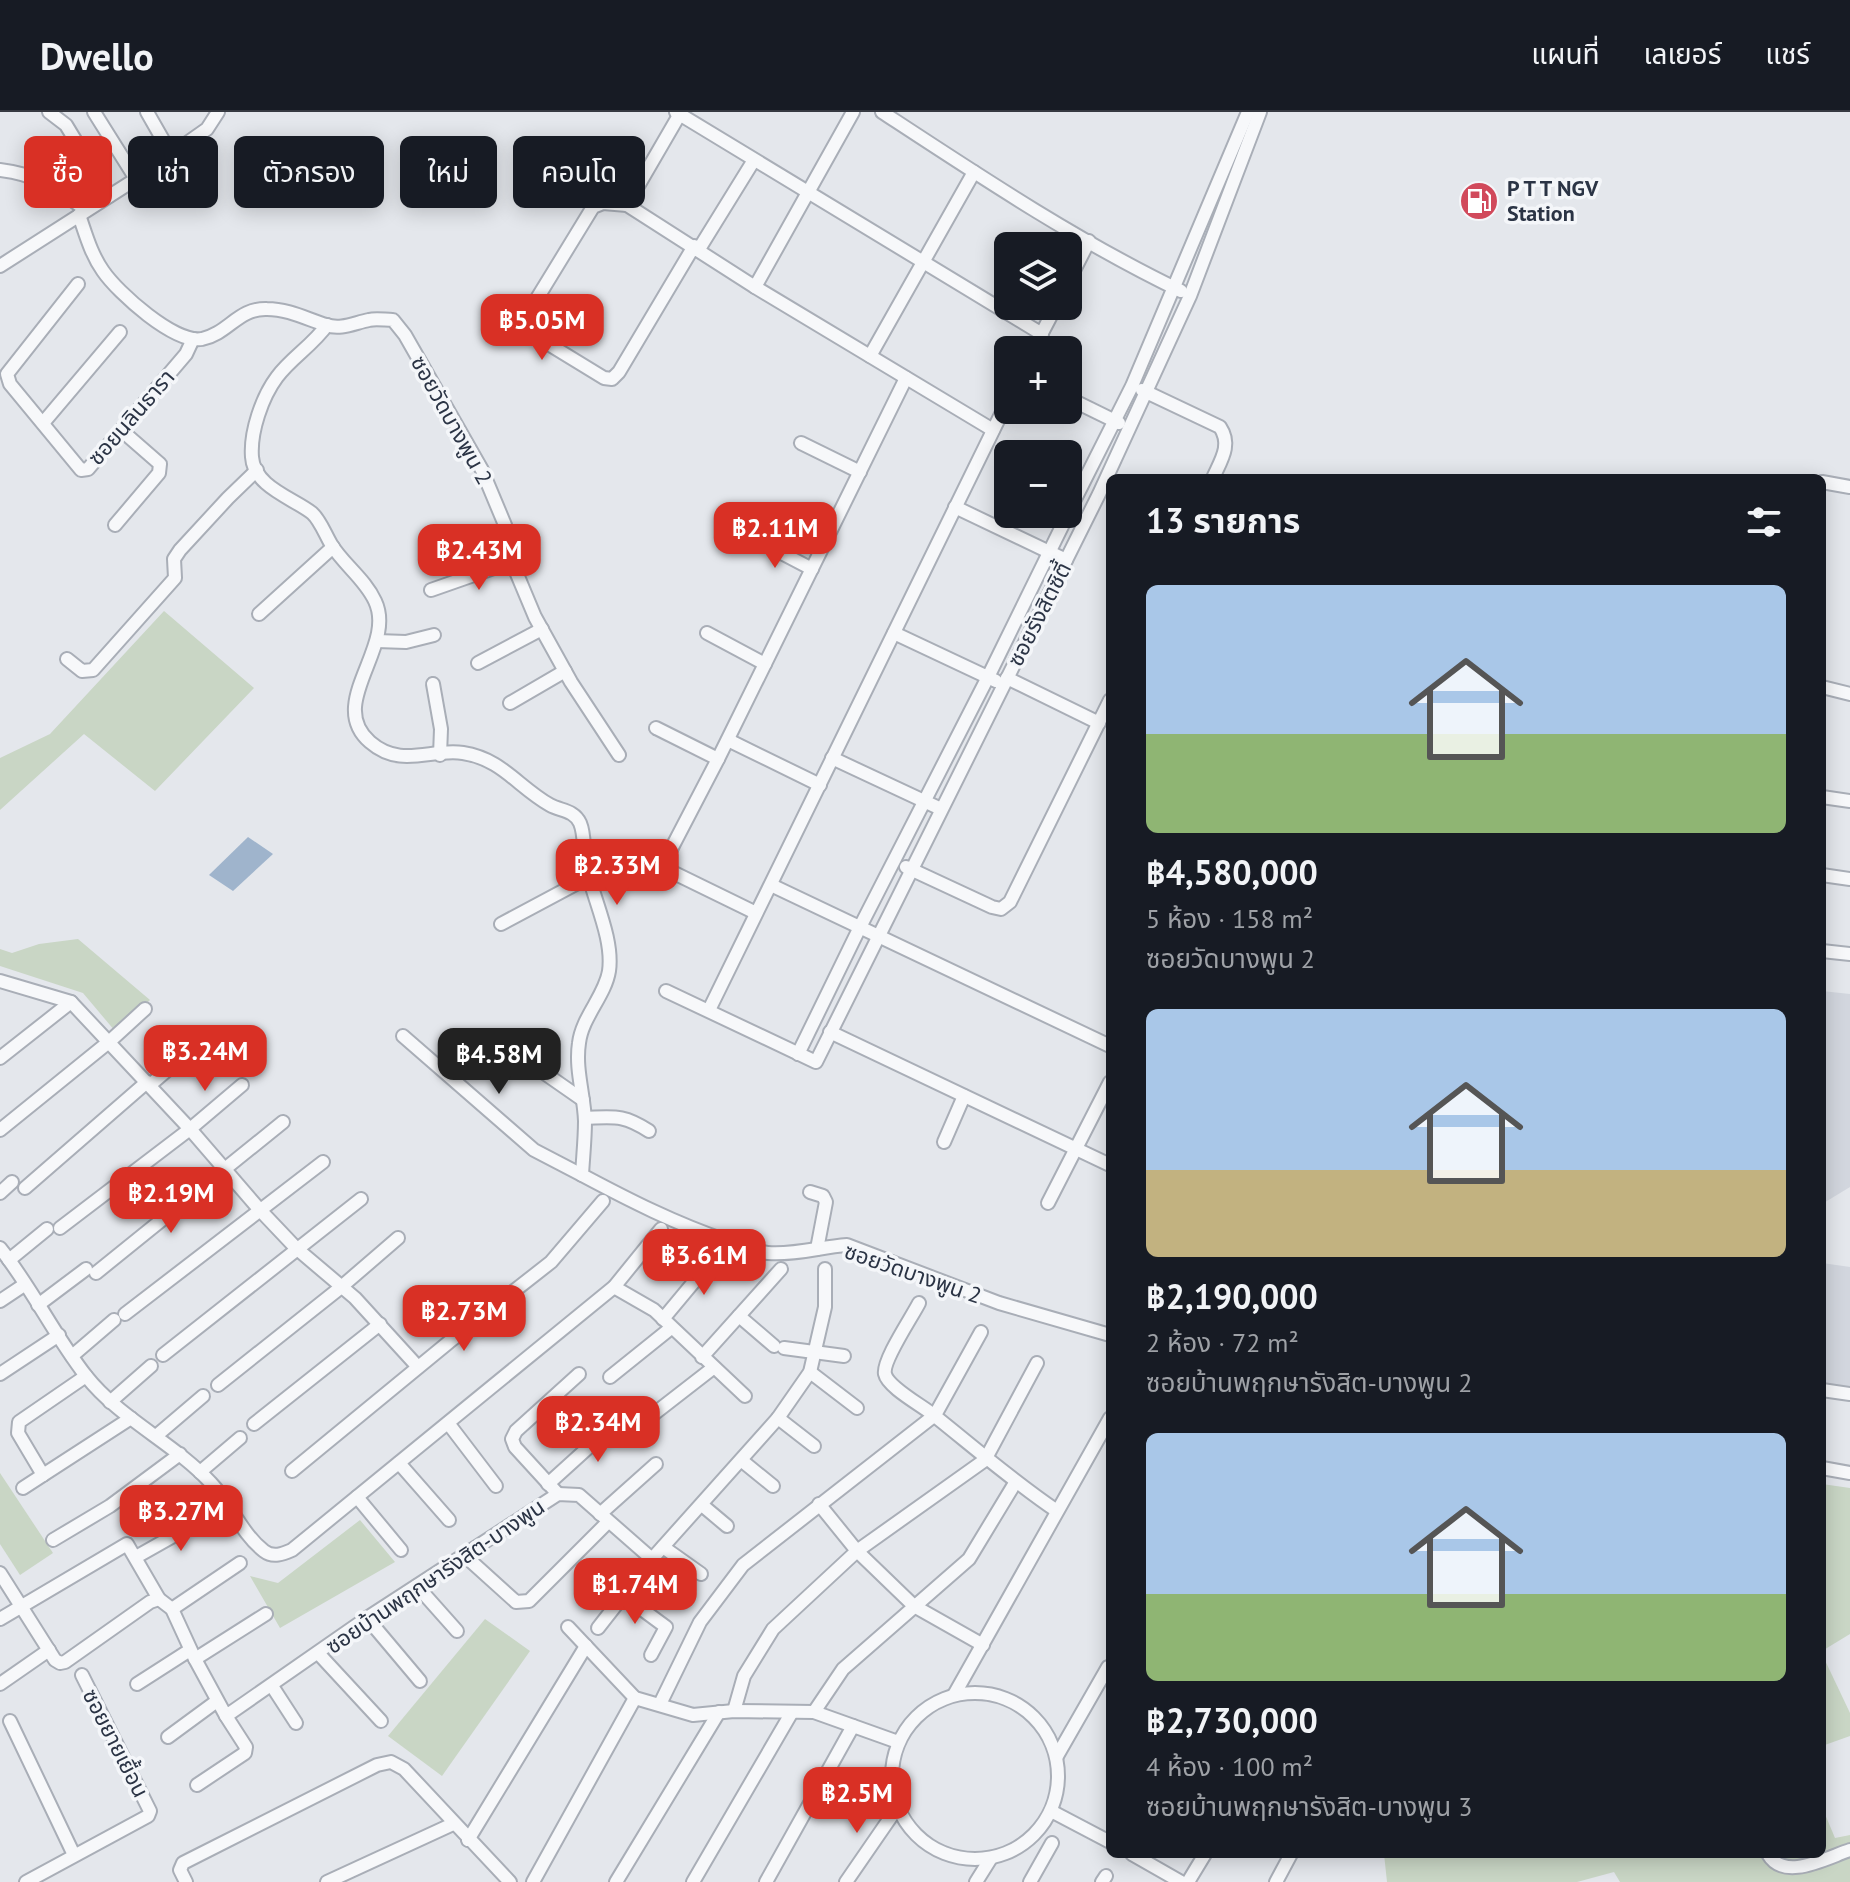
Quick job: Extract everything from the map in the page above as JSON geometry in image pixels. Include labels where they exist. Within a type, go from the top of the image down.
[{"type":"street","points":[[49,112],[66,125],[73,136]]},
{"type":"street","points":[[94,112],[128,166]]},
{"type":"street","points":[[147,112],[161,136]]},
{"type":"street","points":[[197,136],[207,129],[218,112]]},
{"type":"street","points":[[755,287],[853,112]]},
{"type":"street","points":[[882,112],[1089,241],[1190,296]]},
{"type":"street","name":"ซอยรังสิตซิตี้","points":[[1082,485],[1132,386],[1248,112]]},
{"type":"street","name":"ซอยรังสิตซิตี้","points":[[1113,474],[1130,427],[1190,296],[1260,112]]},
{"type":"street","points":[[645,173],[679,113],[1042,334],[1049,320]]},
{"type":"street","points":[[592,208],[530,310],[527,322],[532,334],[604,378],[612,379],[754,160]]},
{"type":"street","points":[[0,170],[18,172],[50,184],[83,213],[90,248],[105,274],[157,323],[193,339]]},
{"type":"street","points":[[870,356],[974,172]]},
{"type":"street","points":[[0,266],[91,208]]},
{"type":"street","points":[[632,208],[755,287],[993,430]]},
{"type":"street","points":[[1082,255],[1089,241]]},
{"type":"street","name":"ซอยนลินธารา","points":[[78,284],[7,374],[10,384],[81,470],[88,469],[186,354],[193,339]]},
{"type":"street","name":"ซอยวัดบางพูน 2","points":[[193,339],[222,331],[246,311],[268,309],[307,317],[327,325],[349,326],[371,319],[393,320],[405,335],[482,470],[505,525],[517,574],[542,629],[619,755]]},
{"type":"street","points":[[327,325],[315,341],[277,376],[265,398],[253,439],[252,460],[276,493],[313,514],[333,547],[375,599],[381,617],[381,642],[355,698],[357,726],[369,742],[409,758],[459,752],[485,760],[505,769],[550,805],[579,820],[610,968],[606,984],[579,1040],[578,1068],[583,1100],[590,1118],[582,1175]]},
{"type":"street","points":[[43,423],[120,332]]},
{"type":"street","points":[[756,913],[670,871],[666,864],[667,857],[906,378]]},
{"type":"street","points":[[1132,386],[1220,427],[1227,437],[1227,448],[1215,474]]},
{"type":"street","points":[[1082,405],[1130,427]]},
{"type":"street","points":[[709,1010],[996,424]]},
{"type":"street","points":[[115,525],[159,473],[160,464],[121,430]]},
{"type":"street","points":[[801,443],[860,472]]},
{"type":"street","points":[[67,659],[82,671],[93,670],[175,578],[174,559],[180,550],[257,470]]},
{"type":"street","points":[[1826,483],[1850,487]]},
{"type":"street","points":[[1082,485],[1105,497]]},
{"type":"street","name":"ซอยรังสิตซิตี้","points":[[1061,528],[798,1054],[816,1062],[1066,560],[1105,497]]},
{"type":"street","points":[[955,507],[1066,560]]},
{"type":"street","points":[[755,539],[812,569]]},
{"type":"street","points":[[259,614],[333,547]]},
{"type":"street","points":[[431,590],[514,561]]},
{"type":"street","points":[[478,663],[542,629]]},
{"type":"street","points":[[707,633],[765,664]]},
{"type":"street","points":[[894,633],[988,677],[1006,681],[1099,723]]},
{"type":"street","points":[[381,642],[406,642],[434,635]]},
{"type":"street","points":[[510,703],[565,671]]},
{"type":"street","points":[[433,684],[441,729],[440,752]]},
{"type":"street","points":[[1826,688],[1850,694]]},
{"type":"street","points":[[894,862],[1001,909],[1010,902],[1106,708]]},
{"type":"street","points":[[656,728],[718,759]]},
{"type":"street","points":[[728,740],[820,785]]},
{"type":"street","points":[[832,758],[941,809]]},
{"type":"street","points":[[1826,798],[1850,801]]},
{"type":"street","points":[[1826,876],[1850,879]]},
{"type":"street","points":[[501,924],[589,877]]},
{"type":"street","points":[[771,885],[1106,1044]]},
{"type":"street","points":[[1826,951],[1850,954]]},
{"type":"street","points":[[1,983],[71,1002],[110,1041],[296,1248],[355,1298],[418,1367]]},
{"type":"street","points":[[666,991],[798,1054]]},
{"type":"street","points":[[0,1058],[71,1002]]},
{"type":"street","points":[[0,1130],[145,1009]]},
{"type":"street","points":[[830,1032],[1106,1163]]},
{"type":"street","name":"ซอยวัดบางพูน 2","points":[[403,1036],[534,1150],[661,1215],[758,1252],[800,1254],[847,1245],[999,1303],[1106,1334]]},
{"type":"street","points":[[25,1188],[200,1042]]},
{"type":"street","points":[[527,1061],[583,1100]]},
{"type":"street","points":[[9,1260],[190,1129],[242,1085]]},
{"type":"street","points":[[1048,1203],[1106,1090]]},
{"type":"street","points":[[944,1142],[964,1096]]},
{"type":"street","points":[[590,1118],[630,1118],[649,1131]]},
{"type":"street","points":[[38,1305],[91,1271],[283,1122]]},
{"type":"street","points":[[72,1356],[323,1162]]},
{"type":"street","points":[[0,1193],[12,1182]]},
{"type":"street","points":[[810,1192],[823,1196],[826,1202],[817,1249]]},
{"type":"street","points":[[163,1355],[361,1199]]},
{"type":"street","points":[[292,1471],[551,1262],[603,1201]]},
{"type":"street","points":[[0,1248],[86,1376],[110,1402],[200,1472],[214,1486],[246,1533],[267,1554],[279,1555],[292,1550],[614,1287],[661,1229]]},
{"type":"street","points":[[218,1385],[398,1238]]},
{"type":"street","points":[[610,1377],[667,1323],[718,1253]]},
{"type":"street","points":[[702,1357],[781,1269]]},
{"type":"street","points":[[598,1628],[652,1559],[778,1418],[810,1372],[825,1307],[825,1269]]},
{"type":"street","points":[[0,1301],[24,1285]]},
{"type":"street","points":[[614,1287],[654,1310],[745,1396]]},
{"type":"street","points":[[919,1303],[886,1363],[885,1375],[891,1384],[935,1415],[985,1460],[1057,1511]]},
{"type":"street","points":[[739,1316],[779,1347],[844,1356]]},
{"type":"street","points":[[254,1424],[380,1324]]},
{"type":"street","points":[[660,1704],[700,1622],[743,1565],[935,1415],[981,1332]]},
{"type":"street","points":[[0,1374],[59,1335]]},
{"type":"street","points":[[734,1711],[744,1676],[773,1629],[857,1551],[985,1460],[1037,1363]]},
{"type":"street","points":[[110,1402],[151,1366]]},
{"type":"street","points":[[646,1420],[713,1368]]},
{"type":"street","points":[[810,1372],[857,1408]]},
{"type":"street","points":[[558,1494],[515,1447],[512,1439],[516,1431],[579,1374]]},
{"type":"street","points":[[43,1475],[18,1433],[19,1422],[86,1376]]},
{"type":"street","points":[[1826,1391],[1850,1394]]},
{"type":"street","points":[[156,1436],[203,1396]]},
{"type":"street","points":[[548,1484],[623,1416]]},
{"type":"street","points":[[23,1488],[131,1418]]},
{"type":"street","points":[[778,1418],[814,1446]]},
{"type":"street","points":[[448,1423],[496,1486]]},
{"type":"street","points":[[954,1695],[1106,1425]]},
{"type":"street","points":[[200,1472],[240,1438]]},
{"type":"street","points":[[53,1540],[110,1506],[180,1454]]},
{"type":"street","points":[[741,1460],[773,1486]]},
{"type":"street","points":[[399,1463],[449,1520]]},
{"type":"street","points":[[464,1555],[516,1602],[529,1601],[656,1464]]},
{"type":"street","points":[[1826,1469],[1850,1473]]},
{"type":"street","points":[[814,1712],[843,1669],[969,1559],[1015,1483]]},
{"type":"street","name":"ซอยบ้านพฤกษารังสิต-บางพูน","points":[[226,1716],[367,1618],[558,1494],[579,1495],[652,1559]]},
{"type":"street","points":[[357,1497],[401,1550]]},
{"type":"street","points":[[819,1504],[857,1551],[914,1606],[983,1645]]},
{"type":"street","points":[[702,1505],[727,1526]]},
{"type":"street","points":[[136,1557],[207,1517]]},
{"type":"street","points":[[0,1619],[124,1544],[130,1546],[159,1599],[172,1609],[217,1701],[246,1747],[245,1753],[197,1785]]},
{"type":"street","points":[[663,1547],[701,1574]]},
{"type":"street","points":[[172,1609],[240,1563]]},
{"type":"street","points":[[0,1573],[55,1660],[60,1663],[159,1599]]},
{"type":"street","points":[[417,1586],[457,1631]]},
{"type":"street","points":[[624,1596],[666,1627],[651,1655]]},
{"type":"street","points":[[137,1684],[266,1614]]},
{"type":"street","points":[[367,1618],[420,1681]]},
{"type":"street","points":[[568,1627],[635,1698],[693,1715],[734,1711],[814,1712],[898,1742]]},
{"type":"street","points":[[468,1840],[586,1646]]},
{"type":"street","points":[[0,1684],[49,1650]]},
{"type":"street","points":[[318,1653],[381,1721]]},
{"type":"street","points":[[1057,1756],[1106,1670]]},
{"type":"street","name":"ซอยยายเยื้อน","points":[[29,1881],[148,1816],[150,1811],[82,1675]]},
{"type":"street","points":[[272,1686],[296,1723]]},
{"type":"street","points":[[981,1692],[1007,1698],[1029,1712],[1047,1732],[1057,1756],[1059,1784],[1051,1811],[1036,1833],[1015,1849],[991,1858],[962,1858],[935,1850],[913,1832],[897,1808],[891,1786],[892,1764],[898,1742],[912,1721],[931,1704],[954,1695],[981,1692]]},
{"type":"street","points":[[533,1882],[635,1698]]},
{"type":"street","points":[[168,1737],[217,1701]]},
{"type":"street","points":[[616,1882],[719,1712]]},
{"type":"street","points":[[693,1882],[792,1712]]},
{"type":"street","points":[[10,1721],[74,1855]]},
{"type":"street","points":[[766,1882],[853,1726]]},
{"type":"street","points":[[186,1882],[180,1870],[183,1863],[377,1765],[391,1762],[404,1769],[510,1882]]},
{"type":"street","points":[[846,1882],[897,1808]]},
{"type":"street","points":[[1051,1811],[1106,1840]]},
{"type":"street","points":[[327,1882],[453,1824]]},
{"type":"street","points":[[1030,1882],[1052,1843]]},
{"type":"street","points":[[1826,1858],[1850,1850]]},
{"type":"street","points":[[976,1882],[991,1858]]},
{"type":"street","points":[[1139,1858],[1181,1882]]},
{"type":"street","points":[[1188,1882],[1203,1858]]},
{"type":"street","points":[[1276,1882],[1289,1858]]},
{"type":"street","points":[[1770,1858],[1780,1867],[1791,1869],[1825,1858]]},
{"type":"shaded area","points":[[1826,991],[1850,994],[1850,1187],[1826,1202]]},
{"type":"shaded area","points":[[1826,1264],[1850,1267],[1850,1389],[1826,1386]]},
{"type":"green space","points":[[164,611],[254,688],[155,791],[84,734],[0,810],[0,758],[50,734]]},
{"type":"green space","points":[[78,939],[150,1000],[115,1031],[83,993],[0,966],[0,949],[12,953],[39,944]]},
{"type":"green space","points":[[0,1473],[53,1553],[20,1575],[0,1544]]},
{"type":"green space","points":[[1826,1485],[1850,1488],[1850,1634],[1826,1649]]},
{"type":"green space","points":[[360,1520],[395,1562],[280,1628],[250,1576],[278,1583]]},
{"type":"green space","points":[[485,1619],[530,1651],[442,1776],[388,1736]]},
{"type":"green space","points":[[1826,1662],[1850,1713],[1850,1736],[1826,1745]]},
{"type":"green space","points":[[1826,1817],[1835,1838],[1850,1835],[1850,1882],[1620,1882],[1614,1872],[1577,1882],[1387,1882],[1384,1858],[1826,1858]]},
{"type":"water","points":[[248,837],[273,854],[233,891],[209,875]]},
{"type":"place","name":"P T T NGV Station","points":[[1479,201]]}]
